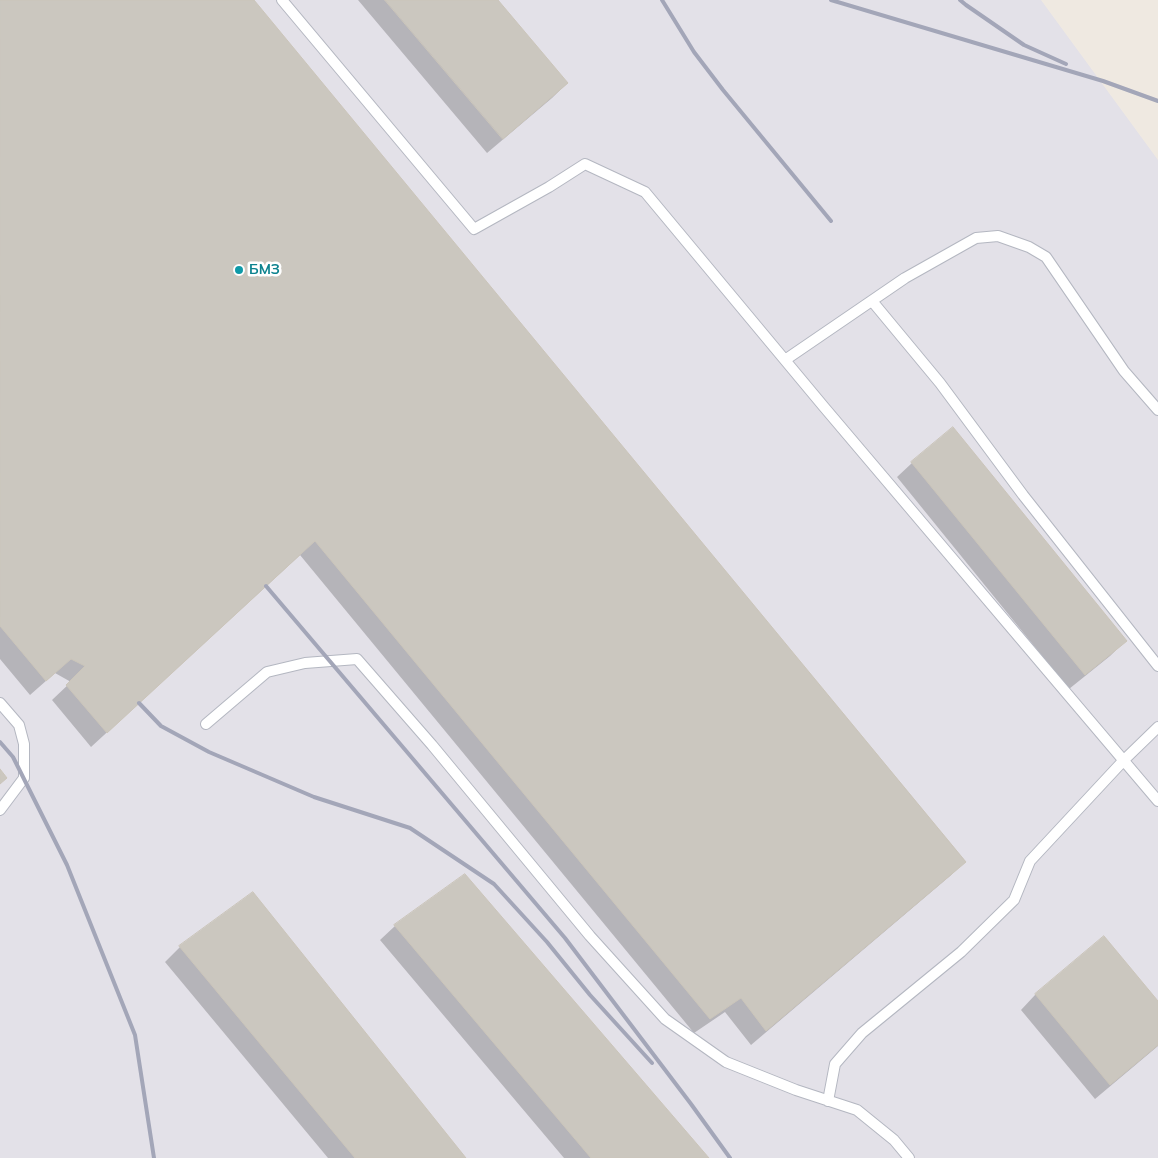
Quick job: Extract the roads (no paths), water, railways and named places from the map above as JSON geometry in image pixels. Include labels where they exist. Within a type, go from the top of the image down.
[{"type":"lane","points":[[282,0],[474,228],[550,187],[585,164],[645,192],[1158,801]]},
{"type":"lane","points":[[785,360],[905,278],[976,238],[998,236],[1029,247],[1046,257],[1124,370],[1158,410]]},
{"type":"lane","points":[[872,301],[940,384],[1023,495],[1158,666]]},
{"type":"lane","points":[[206,724],[267,672],[306,663],[357,659],[590,936],[664,1019],[726,1062],[796,1090],[857,1110],[894,1140],[910,1158]]},
{"type":"lane","points":[[0,703],[19,725],[24,744],[24,778],[0,810]]},
{"type":"lane","points":[[828,1101],[835,1064],[862,1032],[960,952],[1014,900],[1030,861],[1124,760],[1158,727]]},
{"type":"railway","points":[[662,0],[694,52],[723,90],[831,221]]},
{"type":"railway","points":[[831,0],[1103,81],[1158,101]]},
{"type":"railway","points":[[960,0],[1024,45],[1066,64]]},
{"type":"railway","points":[[266,586],[565,938],[730,1158]]},
{"type":"railway","points":[[139,703],[161,726],[209,752],[314,797],[410,828],[494,884],[652,1063]]},
{"type":"railway","points":[[0,742],[13,757],[67,865],[135,1035],[154,1158]]},
{"type":"place","name":"БМЗ","points":[[239,270]]}]
